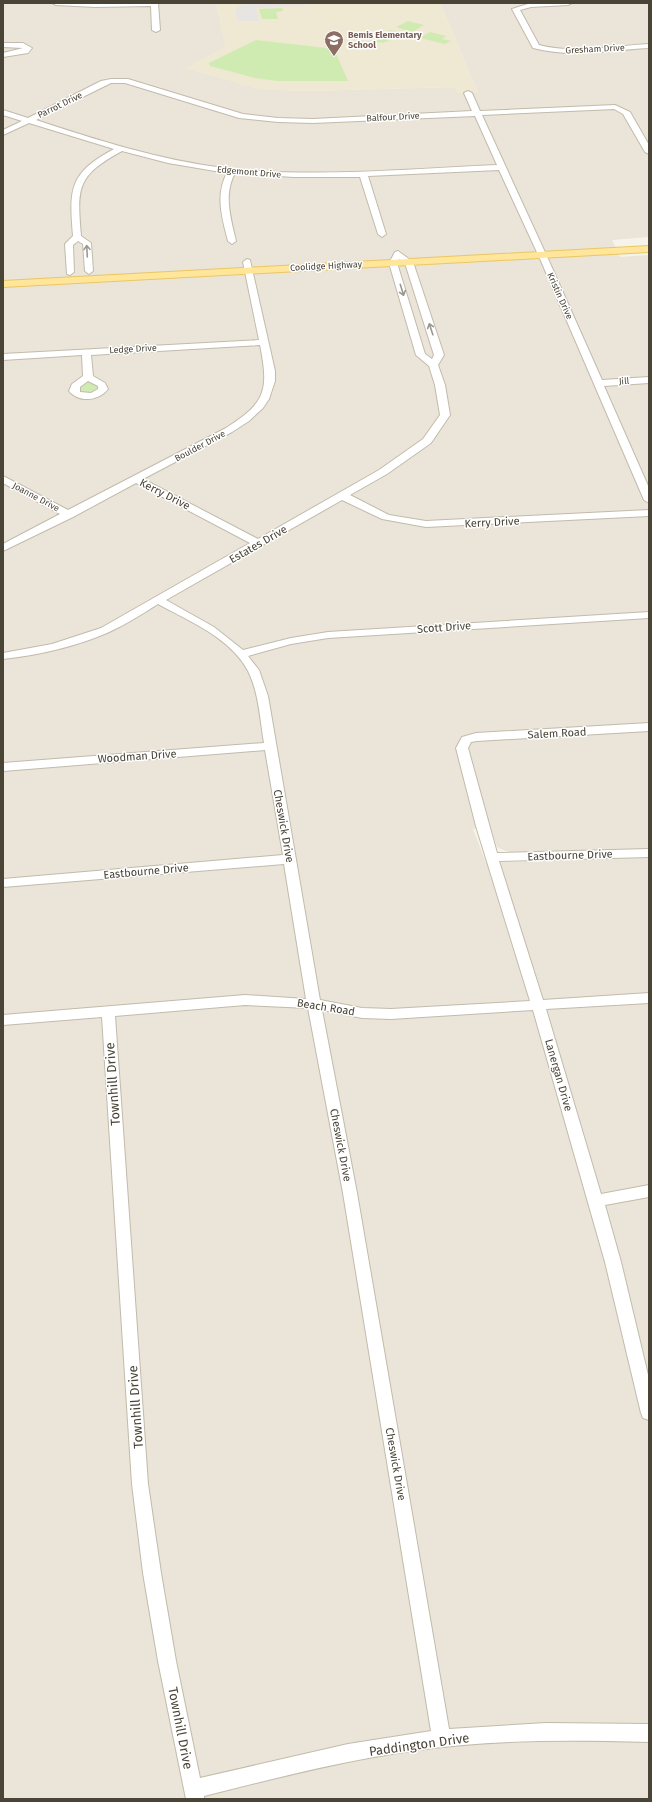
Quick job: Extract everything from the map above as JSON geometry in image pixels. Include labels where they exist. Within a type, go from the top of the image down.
[{"type":"main road","name":"Coolidge Highway","points":[[396,259],[409,262],[649,240]]},
{"type":"main road","name":"Coolidge Highway","points":[[3,275],[248,266],[540,251],[649,249]]},
{"type":"main road","name":"Coolidge Highway","points":[[3,284],[248,266]]},
{"type":"street","points":[[56,3],[95,5],[154,4],[156,30]]},
{"type":"street","name":"Gresham Drive","points":[[568,3],[531,5],[516,9],[534,44],[541,49],[561,50],[649,46]]},
{"type":"street","points":[[3,45],[23,45],[28,48],[25,51],[3,55]]},
{"type":"street","name":"Balfour Drive","points":[[118,81],[125,81],[228,112],[278,120],[314,121],[606,106],[621,108],[626,112],[649,152]]},
{"type":"street","name":"Parrot Drive","points":[[3,133],[104,83],[118,81]]},
{"type":"street","name":"Kristin Drive","points":[[468,93],[540,251],[649,500]]},
{"type":"street","name":"Edgemont Drive","points":[[3,112],[120,149],[168,162],[232,171],[292,175],[363,174],[502,167]]},
{"type":"street","points":[[77,236],[77,186],[86,173],[95,164],[120,149]]},
{"type":"street","points":[[232,171],[224,190],[224,202],[232,241]]},
{"type":"street","points":[[363,174],[382,234]]},
{"type":"street","points":[[77,236],[87,243],[89,271]]},
{"type":"street","points":[[70,272],[68,244],[77,236]]},
{"type":"street","name":"Estates Drive","points":[[3,656],[36,652],[65,645],[104,630],[383,472],[427,441],[445,415],[440,385],[433,365],[422,355],[396,259]]},
{"type":"street","points":[[409,262],[439,355],[433,365]]},
{"type":"street","name":"Boulder Drive","points":[[3,548],[69,515],[229,430],[248,418],[259,408],[266,398],[270,380],[264,342],[248,266]]},
{"type":"street","name":"Ledge Drive","points":[[3,357],[264,342]]},
{"type":"street","points":[[86,352],[88,377]]},
{"type":"street","name":"Jill","points":[[598,383],[649,380]]},
{"type":"street","name":"Joanne Drive","points":[[3,479],[69,515]]},
{"type":"street","name":"Kerry Drive","points":[[136,479],[258,543]]},
{"type":"street","name":"Kerry Drive","points":[[341,495],[386,517],[403,522],[426,524],[470,524],[649,513]]},
{"type":"street","name":"Cheswick Drive","points":[[159,600],[220,635],[241,654],[255,674],[262,696],[314,1004],[351,1201],[442,1738]]},
{"type":"street","name":"Scott Drive","points":[[241,654],[291,641],[328,635],[649,615]]},
{"type":"street","name":"Salem Road","points":[[466,740],[488,736],[649,727]]},
{"type":"street","name":"Lanergan Drive","points":[[466,740],[462,745],[462,753],[482,826],[538,1004],[596,1201],[613,1262],[648,1406]]},
{"type":"street","name":"Woodman Drive","points":[[3,767],[270,746]]},
{"type":"street","name":"Eastbourne Drive","points":[[492,858],[649,853]]},
{"type":"street","name":"Eastbourne Drive","points":[[3,883],[290,859]]},
{"type":"street","name":"Beach Road","points":[[3,1020],[245,1000],[314,1004],[362,1012],[391,1014],[649,998]]},
{"type":"street","name":"Townhill Drive","points":[[108,1011],[140,1484],[154,1588],[194,1794]]},
{"type":"street","points":[[596,1201],[649,1191]]},
{"type":"street","name":"Paddington Drive","points":[[194,1794],[360,1752],[442,1738],[515,1734],[649,1733]]},
{"type":"shaded area","points":[[3,3],[216,3],[226,47],[186,68],[260,89],[306,91],[455,87],[458,93],[478,92],[440,3],[649,3],[649,237],[612,240],[620,257],[649,255],[649,849],[510,853],[497,847],[490,826],[473,829],[486,863],[649,857],[649,1799],[3,1799]]},
{"type":"shaded area","name":"Bemis Elementary School","points":[[216,3],[440,3],[478,92],[457,93],[454,87],[306,91],[260,89],[185,68],[226,47]]},
{"type":"shaded area","points":[[254,3],[307,3],[307,5],[256,8],[259,21],[238,21],[235,9],[241,5]]},
{"type":"green space","points":[[282,8],[283,11],[276,12],[278,19],[262,19],[259,9]]},
{"type":"green space","points":[[408,21],[424,25],[412,32],[396,27]]},
{"type":"green space","points":[[390,30],[403,34],[383,43],[370,43],[374,41],[372,40]]},
{"type":"green space","points":[[430,32],[446,36],[442,39],[451,41],[445,44],[420,38]]},
{"type":"green space","points":[[256,40],[326,48],[335,51],[348,81],[277,81],[255,78],[210,66],[209,63]]},
{"type":"green space","points":[[88,381],[98,387],[98,391],[90,394],[79,391],[79,388]]},
{"type":"place","name":"Bemis Elementary School","points":[[334,57]]}]
